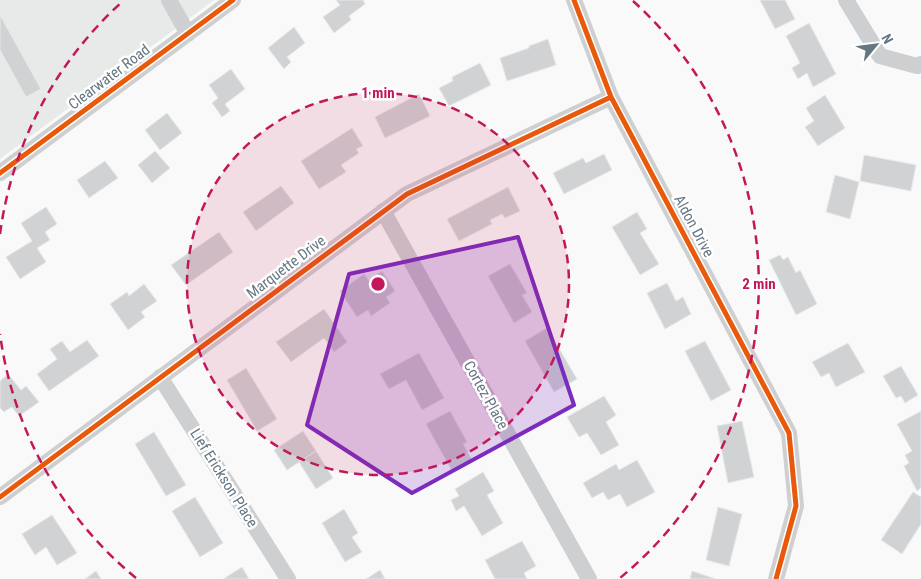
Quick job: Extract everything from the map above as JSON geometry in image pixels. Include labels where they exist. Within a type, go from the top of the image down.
[{"type":"street","points":[[169,0],[188,34]]},
{"type":"street","name":"Clearwater Road","points":[[0,174],[233,0]]},
{"type":"street","name":"Aldon Drive","points":[[574,0],[611,97],[789,434],[796,506],[776,579]]},
{"type":"street","points":[[846,0],[880,56],[917,66],[921,64]]},
{"type":"street","name":"Marquette Drive","points":[[0,497],[406,194],[611,97]]},
{"type":"street","name":"Cortez Place","points":[[383,211],[589,579]]},
{"type":"street","name":"Lief Erickson Place","points":[[160,377],[288,579]]},
{"type":"highlighted area","points":[[518,237],[574,405],[412,493],[307,425],[349,274]]},
{"type":"shaded area","points":[[0,0],[214,0],[0,159]]},
{"type":"building","points":[[336,0],[363,0],[365,4],[349,16],[351,20],[334,33],[323,17],[340,5]]},
{"type":"building","points":[[760,0],[785,0],[795,19],[775,29]]},
{"type":"building","points":[[0,15],[41,89],[26,97],[0,50]]},
{"type":"building","points":[[809,23],[836,74],[813,87],[807,73],[798,79],[792,68],[800,63],[786,36]]},
{"type":"building","points":[[294,27],[305,43],[287,57],[291,62],[284,69],[268,48]]},
{"type":"building","points":[[548,39],[556,65],[507,81],[500,58]]},
{"type":"building","points":[[480,63],[491,85],[449,106],[439,88],[453,81],[452,77]]},
{"type":"building","points":[[231,69],[245,89],[225,104],[230,111],[222,117],[212,103],[218,98],[209,85]]},
{"type":"building","points":[[419,94],[430,116],[385,138],[375,117]]},
{"type":"building","points":[[825,95],[845,128],[818,146],[805,127],[814,121],[806,108]]},
{"type":"building","points":[[167,113],[182,133],[160,150],[145,130]]},
{"type":"building","points":[[352,128],[363,146],[356,149],[359,153],[341,165],[346,172],[319,189],[301,161]]},
{"type":"building","points":[[155,151],[170,168],[152,183],[138,165]]},
{"type":"building","points":[[604,154],[612,170],[564,194],[553,173],[583,158],[586,163]]},
{"type":"building","points":[[864,155],[916,165],[911,191],[860,181]]},
{"type":"building","points":[[105,161],[118,178],[89,198],[77,180]]},
{"type":"building","points":[[835,175],[859,182],[850,219],[826,212]]},
{"type":"building","points":[[281,186],[294,203],[256,231],[243,212]]},
{"type":"building","points":[[508,187],[520,211],[505,218],[502,214],[490,220],[492,224],[459,241],[447,219]]},
{"type":"building","points":[[46,207],[57,224],[45,232],[50,240],[37,248],[46,262],[20,279],[6,257],[32,241],[21,223]]},
{"type":"building","points":[[637,212],[647,229],[640,233],[659,264],[640,275],[612,227]]},
{"type":"building","points":[[219,232],[233,252],[186,285],[171,265]]},
{"type":"building","points":[[780,255],[783,260],[788,257],[796,273],[800,270],[817,304],[796,315],[769,260]]},
{"type":"building","points":[[510,264],[527,293],[522,295],[532,312],[514,323],[488,276]]},
{"type":"building","points":[[382,271],[395,291],[386,297],[390,303],[371,316],[368,310],[357,317],[340,291],[364,274],[369,281]]},
{"type":"building","points":[[667,283],[676,301],[683,297],[691,314],[665,329],[647,293]]},
{"type":"building","points":[[144,284],[157,301],[141,312],[145,317],[128,330],[110,304],[127,292],[129,296]]},
{"type":"building","points":[[324,309],[347,342],[334,352],[324,338],[291,362],[276,342]]},
{"type":"building","points":[[547,328],[577,379],[554,392],[525,341]]},
{"type":"building","points":[[87,340],[99,356],[49,391],[37,374],[57,359],[50,349],[62,341],[70,352]]},
{"type":"building","points":[[705,341],[731,390],[711,401],[685,351]]},
{"type":"building","points":[[848,343],[865,372],[836,387],[829,373],[821,377],[812,362]]},
{"type":"building","points":[[419,353],[444,398],[422,410],[406,380],[389,389],[380,374]]},
{"type":"building","points":[[901,366],[918,395],[905,403],[901,396],[896,398],[883,376]]},
{"type":"building","points":[[246,368],[277,419],[257,431],[227,380]]},
{"type":"building","points":[[8,374],[21,390],[26,386],[39,402],[19,416],[12,407],[4,412],[0,408],[0,381]]},
{"type":"building","points":[[604,396],[616,415],[606,422],[619,445],[601,455],[587,433],[579,437],[567,417]]},
{"type":"building","points":[[450,411],[467,442],[463,444],[472,460],[452,471],[426,424]]},
{"type":"building","points":[[921,411],[921,488],[917,491],[904,466],[909,463],[905,455],[912,451],[897,424]]},
{"type":"building","points":[[742,421],[754,477],[728,483],[717,426]]},
{"type":"building","points":[[303,431],[316,451],[287,470],[274,450]]},
{"type":"building","points":[[154,432],[186,485],[166,496],[135,444]]},
{"type":"building","points":[[316,451],[333,478],[316,489],[299,462]]},
{"type":"building","points":[[637,460],[655,492],[627,507],[620,494],[608,500],[603,492],[592,498],[583,483],[616,464],[619,470]]},
{"type":"building","points":[[483,472],[494,491],[487,495],[503,523],[482,536],[464,506],[456,511],[451,500],[459,496],[455,489]]},
{"type":"building","points":[[913,492],[921,497],[921,524],[902,554],[881,540]]},
{"type":"building","points":[[195,497],[223,543],[200,557],[172,511]]},
{"type":"building","points":[[718,507],[742,514],[729,566],[706,560]]},
{"type":"building","points":[[344,509],[358,533],[352,537],[362,552],[345,562],[322,523]]},
{"type":"building","points":[[52,515],[77,553],[57,565],[46,547],[35,555],[22,534]]},
{"type":"building","points":[[522,541],[536,566],[524,573],[527,579],[495,579],[485,560]]},
{"type":"building","points":[[242,567],[249,579],[223,579]]},
{"type":"building","points":[[380,570],[385,579],[366,579]]},
{"type":"building","points":[[96,571],[101,579],[85,579]]},
{"type":"building","points":[[692,571],[716,579],[690,579]]},
{"type":"cycle path","points":[[0,173],[233,0]]},
{"type":"cycle path","points":[[574,0],[611,97],[789,433],[796,506],[776,579]]},
{"type":"cycle path","points":[[0,497],[407,194],[611,97]]}]
